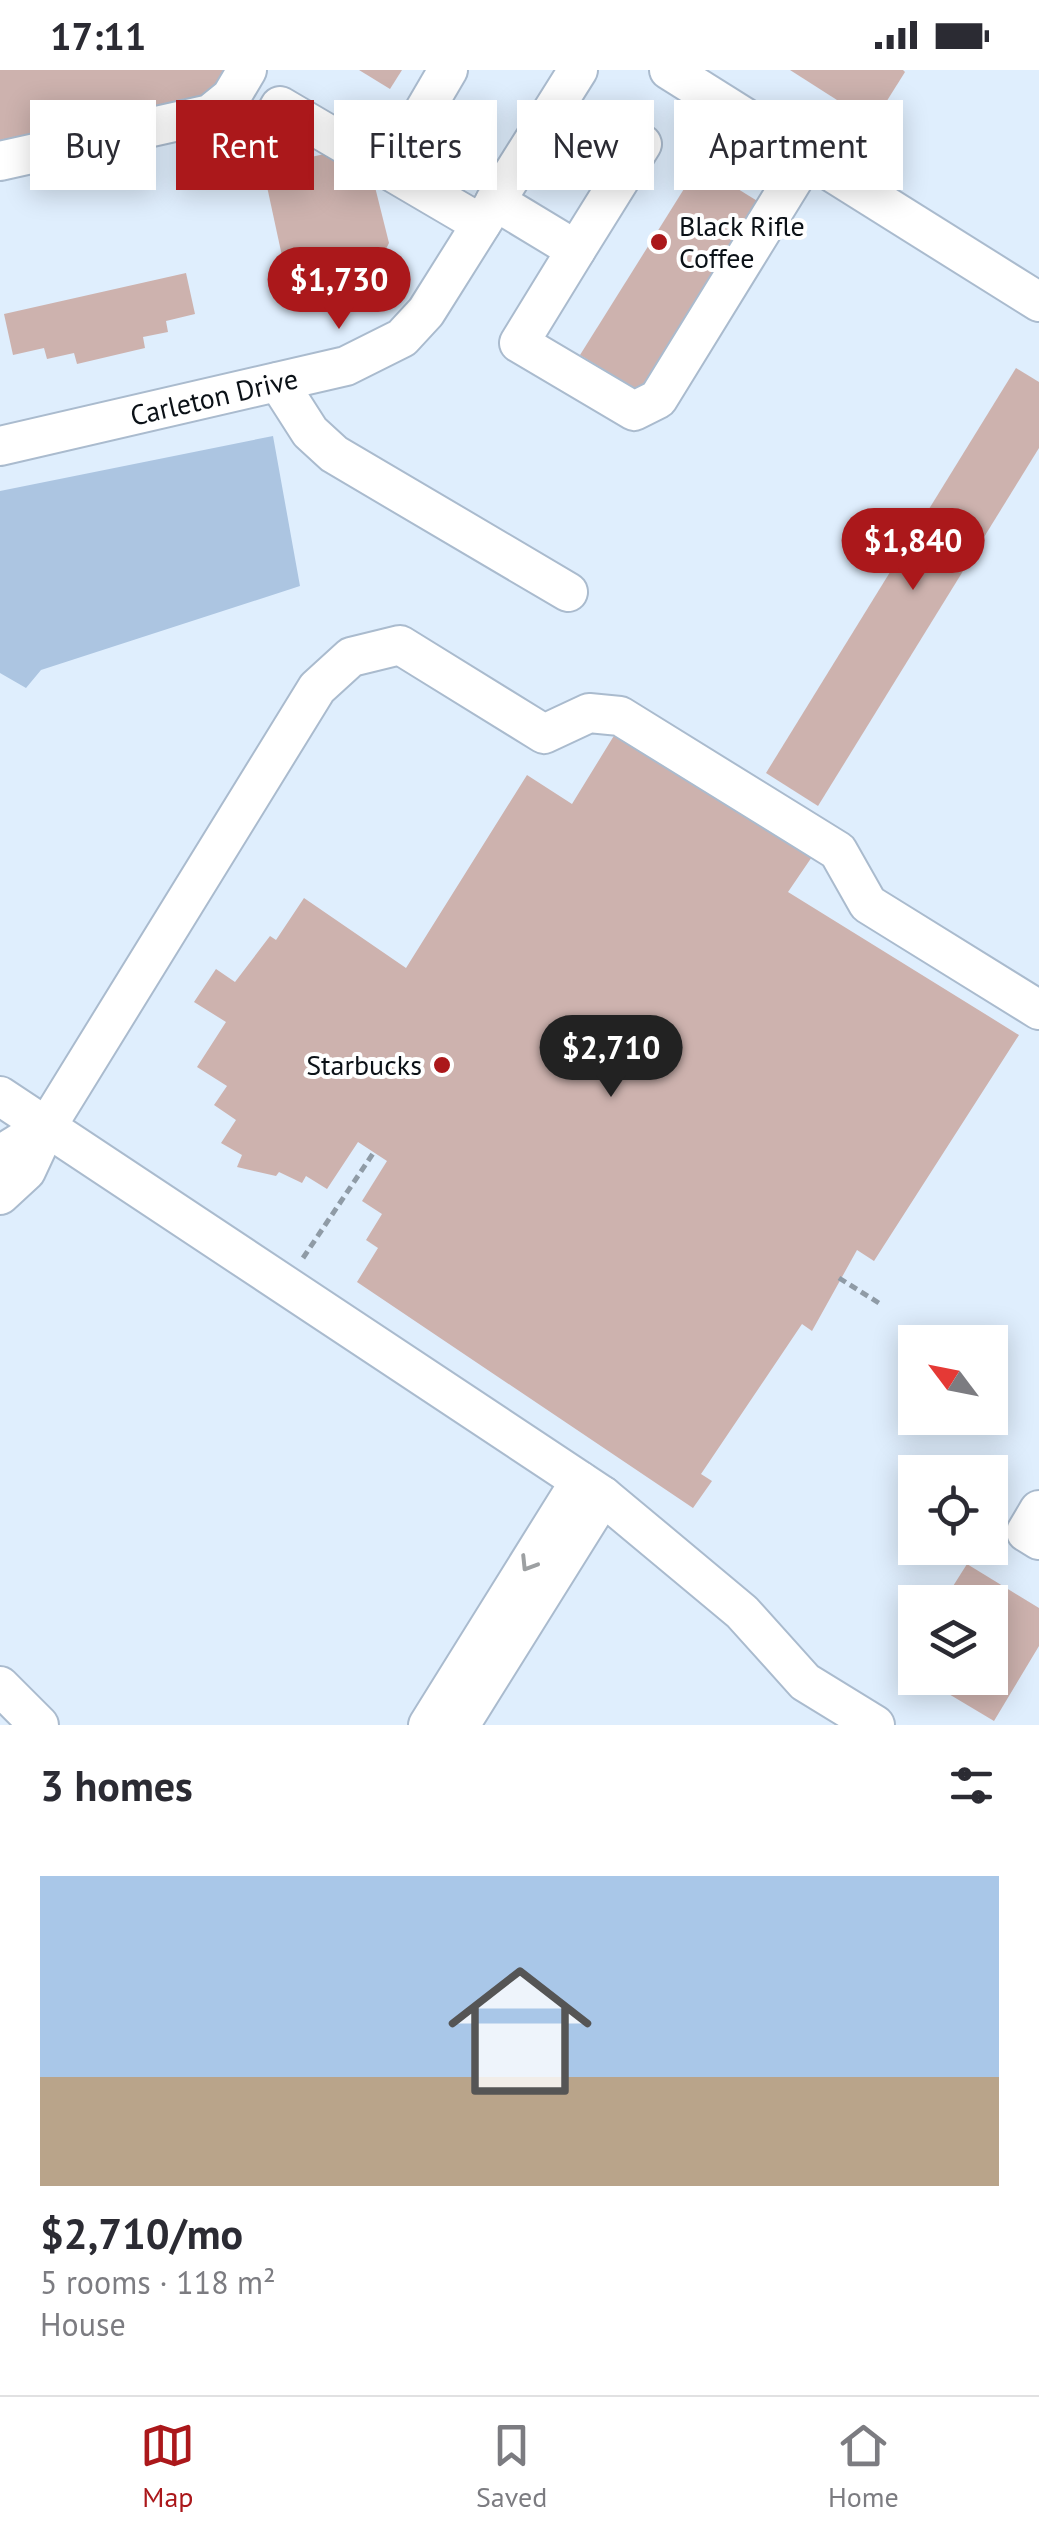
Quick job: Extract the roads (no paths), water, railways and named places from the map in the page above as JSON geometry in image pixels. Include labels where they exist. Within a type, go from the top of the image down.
[{"type":"street","points":[[0,161],[210,114],[231,97],[247,70]]},
{"type":"street","points":[[430,100],[448,70]]},
{"type":"street","name":"Carleton Drive","points":[[0,446],[346,366],[402,338],[426,312],[578,70]]},
{"type":"street","points":[[668,70],[716,100]]},
{"type":"street","points":[[314,123],[488,213],[576,250]]},
{"type":"street","points":[[613,190],[519,344],[634,411],[658,399],[787,190]]},
{"type":"street","points":[[860,190],[1039,302]]},
{"type":"street","points":[[278,382],[310,432],[334,454],[568,592]]},
{"type":"street","points":[[0,1195],[26,1171],[46,1126],[318,688],[350,656],[400,645],[544,734],[588,713],[620,716],[838,851],[868,904],[1039,1010]]},
{"type":"street","points":[[0,1096],[591,1489],[742,1612],[804,1682],[875,1725]]},
{"type":"street","points":[[0,1155],[46,1126]]},
{"type":"street","points":[[428,1725],[591,1489]]},
{"type":"street","points":[[460,1725],[591,1489]]},
{"type":"street","points":[[1039,1510],[1026,1532],[1039,1540]]},
{"type":"street","points":[[0,1686],[39,1725]]},
{"type":"place","name":"Black Rifle Coffee","points":[[659,242]]},
{"type":"place","name":"Starbucks","points":[[442,1065]]}]
